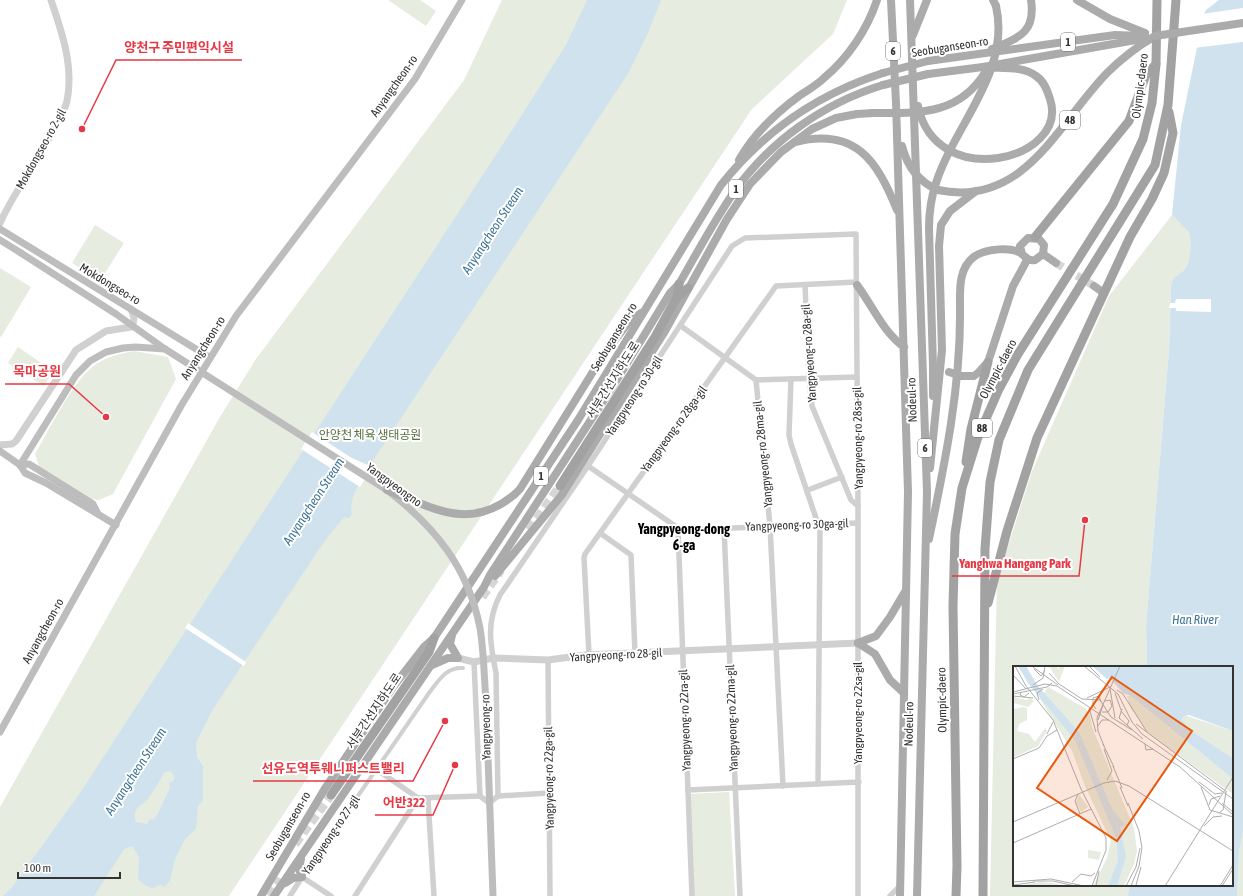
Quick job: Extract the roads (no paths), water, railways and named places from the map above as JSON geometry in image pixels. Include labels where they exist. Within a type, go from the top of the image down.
[{"type":"highway","name":"Olympic-daero","points":[[956,896],[957,866],[953,606],[955,534],[962,488],[978,437],[999,389],[1018,354],[1113,204],[1143,139],[1152,103],[1156,64],[1157,0]]},
{"type":"highway","name":"88","points":[[983,896],[985,548],[990,482],[1000,440],[1028,370],[1155,165],[1168,104],[1176,0]]},
{"type":"highway","points":[[1035,237],[1129,121],[1146,75],[1156,64]]},
{"type":"highway","points":[[985,615],[1007,531],[1037,438],[1130,237],[1152,199],[1164,173],[1173,133],[1168,104]]},
{"type":"highway","name":"서부간선지하도로","points":[[560,486],[655,337],[677,297],[679,284]]},
{"type":"highway","points":[[677,297],[688,288]]},
{"type":"highway","points":[[962,488],[971,429],[988,362]]},
{"type":"highway","name":"서부간선지하도로","points":[[331,795],[429,652],[434,638]]},
{"type":"main road","name":"Anyangcheon-ro","points":[[0,732],[209,357],[236,316],[415,79],[462,0]]},
{"type":"main road","points":[[734,170],[746,148],[766,125],[792,102],[823,79],[843,59],[865,27],[877,0]]},
{"type":"main road","name":"Nodeul-ro","points":[[890,0],[896,103],[908,492],[900,896]]},
{"type":"main road","name":"Nodeul-ro","points":[[910,0],[927,492],[916,896]]},
{"type":"main road","points":[[911,45],[916,26],[927,0]]},
{"type":"main road","points":[[934,432],[929,228],[930,205],[941,171],[990,74],[997,48],[999,28],[998,16],[993,0]]},
{"type":"main road","points":[[980,54],[1015,40],[1025,32],[1031,21],[1031,0]]},
{"type":"main road","points":[[1076,0],[1131,28],[1156,36]]},
{"type":"main road","name":"Seobuganseon-ro","points":[[274,896],[484,587],[490,575],[605,398],[670,293],[679,284],[735,191],[772,150],[799,127],[844,99],[883,85],[928,74],[983,67],[1156,36],[1243,23]]},
{"type":"main road","name":"Seobuganseon-ro","points":[[261,896],[328,784],[393,687],[424,647],[434,638],[574,426],[700,218],[734,170],[771,133],[804,108],[839,89],[883,73],[928,61],[1116,34],[1156,36]]},
{"type":"main road","name":"48","points":[[896,103],[902,146],[907,161],[918,176],[938,190],[962,192],[976,191],[1002,183],[1037,158],[1107,73],[1143,43],[1156,36]]},
{"type":"main road","points":[[484,587],[494,578],[561,496],[665,331],[743,193],[764,168],[792,143],[819,125],[836,118],[873,112],[922,113],[948,106],[968,94],[992,65]]},
{"type":"main road","points":[[913,82],[919,113],[926,128],[935,140],[953,153],[981,159],[1001,158],[1022,152],[1038,141],[1049,123],[1052,105],[1046,88],[1036,76],[1021,69],[983,67]]},
{"type":"main road","points":[[792,143],[822,139],[833,140],[856,148],[872,162],[885,180],[899,216]]},
{"type":"main road","points":[[927,492],[942,350],[939,246],[941,225],[950,211],[976,191]]},
{"type":"main road","name":"Mokdongseo-ro","points":[[0,229],[209,357]]},
{"type":"main road","points":[[925,562],[943,471],[960,348],[960,283],[964,268],[974,256],[994,249],[1006,250],[1024,257],[1035,260],[1043,254],[1044,245],[1035,237],[1028,238],[1022,242],[1024,257],[988,362],[980,372],[974,376],[961,376],[949,372],[945,364],[942,350]]},
{"type":"main road","name":"Mokdongseo-ro","points":[[0,240],[116,314],[165,349]]},
{"type":"main road","points":[[1043,254],[1056,262]]},
{"type":"main road","points":[[856,283],[888,332],[904,347]]},
{"type":"main road","points":[[1094,286],[1104,292]]},
{"type":"main road","points":[[387,490],[436,509],[462,515],[476,515],[489,510],[515,494],[523,484],[604,354],[628,323],[643,311]]},
{"type":"main road","points":[[20,465],[83,368],[106,352],[135,347],[165,349]]},
{"type":"main road","name":"Yangpyeongno","points":[[165,349],[387,490],[428,524],[457,563],[468,589],[480,629],[486,701]]},
{"type":"main road","points":[[0,451],[20,465],[25,473],[116,525]]},
{"type":"main road","points":[[858,643],[876,636],[906,589]]},
{"type":"main road","points":[[431,665],[448,658],[458,658],[450,644],[452,635]]},
{"type":"main road","points":[[858,643],[875,654],[890,680],[904,693]]},
{"type":"main road","name":"Yangpyeong-ro","points":[[486,701],[493,896]]},
{"type":"main road","points":[[281,884],[293,878],[302,877],[299,869],[301,856]]},
{"type":"street","name":"Mokdongseo-ro 2-gil","points":[[0,223],[45,146],[67,102],[67,57],[62,31],[51,0]]},
{"type":"street","name":"Yangpyeong-ro 28sa-gil","points":[[856,234],[858,643]]},
{"type":"street","name":"Yangpyeong-ro 30-gil","points":[[493,658],[490,621],[495,605],[681,326],[732,246],[739,240],[745,238],[856,234]]},
{"type":"street","name":"Yangpyeong-ro 28ga-gil","points":[[589,655],[584,558],[600,533],[776,286],[856,283]]},
{"type":"street","name":"Yangpyeong-ro 28a-gil","points":[[805,285],[809,378],[813,410],[851,500],[858,506]]},
{"type":"street","points":[[0,445],[12,444],[16,441],[76,350],[106,331],[131,327],[134,324],[131,309]]},
{"type":"street","points":[[681,326],[756,380],[857,377]]},
{"type":"street","points":[[790,379],[789,435],[820,524],[818,784],[859,782]]},
{"type":"street","name":"Yangpyeong-ro 28ma-gil","points":[[756,380],[770,526],[776,647]]},
{"type":"street","points":[[588,466],[678,529]]},
{"type":"street","points":[[808,490],[842,477]]},
{"type":"street","name":"Yangpyeong-ro 30ga-gil","points":[[678,529],[858,522]]},
{"type":"street","name":"Yangpyeong-ro 22ma-gil","points":[[724,528],[734,788],[740,896]]},
{"type":"street","name":"Yangpyeong-ro 22ra-gil","points":[[678,529],[692,896]]},
{"type":"street","points":[[600,533],[631,555],[635,653]]},
{"type":"street","name":"Yangpyeong-ro 28-gil","points":[[458,658],[474,662],[493,658],[548,660],[589,655],[858,643]]},
{"type":"street","name":"Yangpyeong-ro 22sa-gil","points":[[858,643],[858,896]]},
{"type":"street","points":[[776,647],[779,680],[783,786]]},
{"type":"street","name":"Yangpyeong-ro","points":[[493,658],[496,673],[498,796]]},
{"type":"street","name":"Yangpyeong-ro 22ga-gil","points":[[548,660],[550,896]]},
{"type":"street","name":"Yangpyeong-ro","points":[[474,662],[480,796]]},
{"type":"street","name":"Yangpyeong-ro 27-gil","points":[[290,896],[429,693],[446,671],[454,668],[463,668]]},
{"type":"street","points":[[376,769],[418,798],[428,799],[480,796],[489,803],[498,796],[549,793]]},
{"type":"street","name":"Yangpyeong-ro 22ma-gil","points":[[734,788],[818,784]]},
{"type":"street","points":[[688,790],[734,788]]},
{"type":"street","points":[[355,896],[418,798]]},
{"type":"street","points":[[428,799],[434,896]]},
{"type":"street","points":[[302,877],[331,896]]},
{"type":"street","points":[[890,896],[900,886]]},
{"type":"water","name":"Anyangcheon Stream","points":[[587,0],[661,0],[647,35],[629,72],[360,481],[351,507],[352,514],[349,518],[344,517],[326,539],[213,709],[196,743],[197,757],[203,766],[203,800],[198,806],[196,829],[185,839],[175,859],[170,881],[164,887],[161,885],[152,888],[146,886],[138,879],[139,859],[132,846],[124,849],[94,896],[3,896],[13,886],[80,793],[566,45]],"holes":[[[171,771],[174,776],[174,780],[169,783],[170,788],[154,819],[149,820],[147,824],[136,822],[136,810],[150,797],[164,772]]]},
{"type":"water","name":"Han River","points":[[1219,0],[1243,0],[1243,831],[1239,853],[1237,896],[1128,896],[1129,886],[1233,886],[1233,666],[1147,666],[1146,626],[1169,350],[1171,285],[1175,278],[1185,269],[1189,261],[1190,250],[1189,232],[1172,215],[1181,125],[1206,10]]},
{"type":"tunnel","points":[[1056,263],[1094,286]]},
{"type":"tunnel","points":[[529,530],[560,486]]},
{"type":"tunnel","points":[[482,597],[501,570]]},
{"type":"tunnel","points":[[295,844],[331,795]]},
{"type":"tunnel","points":[[269,896],[281,879]]},
{"type":"place","name":"양천구 주민편익시설","points":[[82,129]]},
{"type":"place","name":"목마공원","points":[[106,417]]},
{"type":"place","name":"Yanghwa Hangang Park","points":[[1085,520]]},
{"type":"place","name":"선유도역투웨니퍼스트밸리","points":[[445,721]]},
{"type":"place","name":"어반322","points":[[455,765]]},
{"type":"district","name":"Yangpyeong-dong 6-ga","points":[[684,538]]},
{"type":"park label","name":"안양천 체육 생태공원","points":[[370,435]]}]
